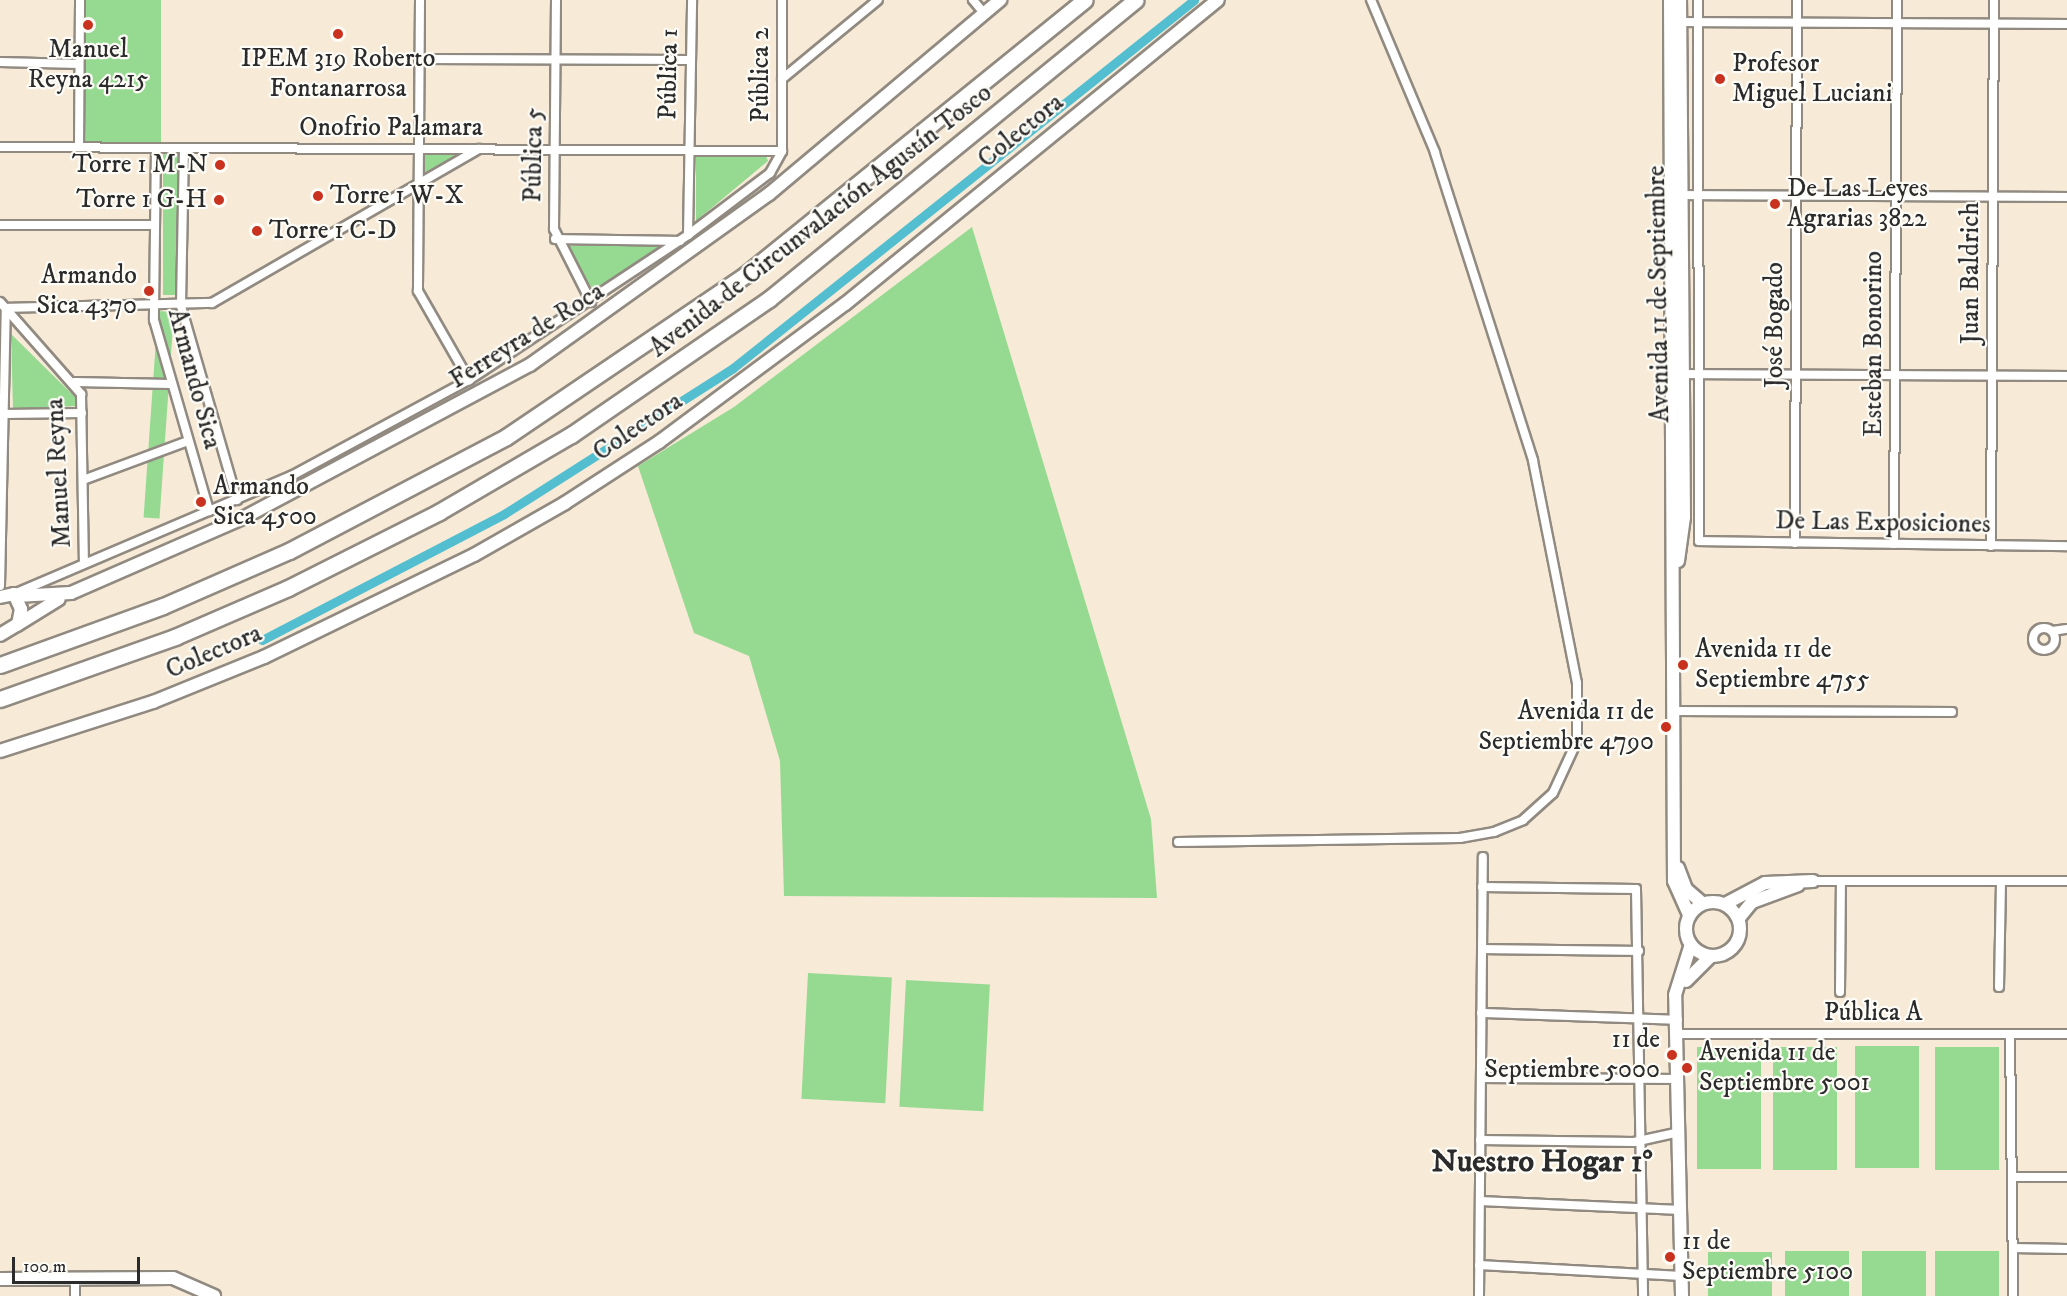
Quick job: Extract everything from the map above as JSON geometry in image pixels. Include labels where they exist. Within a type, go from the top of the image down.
[{"type":"highway","name":"Avenida de Circunvalación Agustín Tosco","points":[[0,665],[163,606],[269,560],[506,437],[745,275],[1085,0]]},
{"type":"highway","name":"Avenida de Circunvalación Agustín Tosco","points":[[0,699],[175,637],[288,588],[439,513],[571,435],[769,299],[1136,0]]},
{"type":"street","points":[[79,147],[80,0]]},
{"type":"street","points":[[420,0],[417,291],[469,380],[591,302],[684,238],[770,173],[782,151]]},
{"type":"street","name":"Pública 5","points":[[556,0],[555,239],[591,302]]},
{"type":"street","name":"Pública 1","points":[[684,238],[689,149],[692,0]]},
{"type":"street","name":"Pública 2","points":[[782,0],[782,151]]},
{"type":"street","points":[[782,79],[867,4],[878,0]]},
{"type":"street","points":[[973,0],[984,13]]},
{"type":"street","name":"Ferreyra de Roca","points":[[8,593],[71,593],[296,493],[530,366],[769,194],[1000,0]]},
{"type":"street","name":"Colectora","points":[[0,751],[153,702],[264,657],[474,555],[566,503],[659,442],[845,304],[1218,0]]},
{"type":"street","points":[[1178,842],[1460,838],[1494,832],[1523,820],[1553,793],[1577,741],[1577,683],[1533,460],[1435,152],[1371,0]]},
{"type":"street","name":"Avenida 11 de Septiembre","points":[[1670,0],[1683,374],[1684,517],[1673,586]]},
{"type":"street","name":"Avenida 11 de Septiembre","points":[[1676,195],[1680,0]]},
{"type":"street","points":[[1698,0],[1695,196],[1683,374],[2067,376]]},
{"type":"street","name":"José Bogado","points":[[1795,543],[1797,0]]},
{"type":"street","name":"Esteban Bonorino","points":[[1894,544],[1897,0]]},
{"type":"street","name":"Juan Baldrich","points":[[1991,546],[1994,0]]},
{"type":"street","points":[[1680,22],[1797,20],[2067,24]]},
{"type":"street","points":[[419,59],[690,60]]},
{"type":"street","points":[[0,62],[79,63]]},
{"type":"street","name":"Onofrio Palamara","points":[[0,147],[782,151]]},
{"type":"street","name":"Armando Sica","points":[[156,148],[153,306],[170,384],[209,511]]},
{"type":"street","name":"Armando Sica","points":[[184,148],[181,306],[237,500]]},
{"type":"street","points":[[3,305],[181,306],[212,303],[479,149]]},
{"type":"street","points":[[1676,195],[2067,197]]},
{"type":"street","points":[[0,225],[154,225]]},
{"type":"street","points":[[555,239],[684,238]]},
{"type":"street","points":[[3,305],[1,567],[8,593],[21,609],[17,625]]},
{"type":"street","points":[[3,305],[75,382],[170,384]]},
{"type":"street","name":"Avenida 11 de Septiembre","points":[[1676,851],[1672,544],[1683,374]]},
{"type":"street","name":"De Las Exposiciones","points":[[1683,374],[1699,541],[2067,546]]},
{"type":"street","name":"Ferreyra de Roca","points":[[8,593],[237,500],[469,380]]},
{"type":"street","name":"Manuel Reyna","points":[[75,382],[82,413],[84,563]]},
{"type":"street","points":[[3,414],[82,413]]},
{"type":"street","points":[[83,480],[188,441]]},
{"type":"street","points":[[0,635],[71,593]]},
{"type":"street","points":[[2052,631],[2067,629]]},
{"type":"street","points":[[1674,711],[1952,712]]},
{"type":"street","points":[[1676,851],[1686,889],[1702,903],[1725,904],[1765,883],[2066,881]]},
{"type":"street","points":[[1676,851],[1674,881],[1689,915],[1686,933],[1691,944],[1711,956]]},
{"type":"street","points":[[1479,1296],[1482,857]]},
{"type":"street","points":[[1739,918],[1760,897],[1813,881]]},
{"type":"street","points":[[1840,992],[1841,881]]},
{"type":"street","points":[[1999,987],[2001,881]]},
{"type":"street","points":[[1482,887],[1636,889],[1644,1141],[1643,1296]]},
{"type":"street","points":[[1689,915],[1702,903]]},
{"type":"street","points":[[1678,1005],[1688,976],[1711,956],[1733,948],[1740,934],[1739,918],[1725,904]]},
{"type":"street","points":[[1682,1296],[1677,982],[1691,944]]},
{"type":"street","points":[[1482,949],[1639,951]]},
{"type":"street","points":[[1481,1013],[1678,1020]]},
{"type":"street","name":"Pública A","points":[[1678,1034],[2067,1034]]},
{"type":"street","points":[[2010,1034],[2013,1296]]},
{"type":"street","points":[[1481,1078],[1679,1079]]},
{"type":"street","points":[[1480,1140],[1644,1141],[1679,1132]]},
{"type":"street","points":[[2012,1177],[2067,1177]]},
{"type":"street","points":[[1480,1201],[1681,1210]]},
{"type":"street","points":[[2013,1248],[2067,1249]]},
{"type":"street","points":[[1479,1264],[1644,1270],[1682,1276]]},
{"type":"street","points":[[0,1279],[183,1279],[214,1296]]},
{"type":"street","points":[[75,1280],[75,1296]]},
{"type":"green space","points":[[80,0],[161,0],[161,147],[80,147]]},
{"type":"green space","points":[[163,151],[180,151],[180,295],[163,295]]},
{"type":"green space","points":[[423,154],[457,154],[428,172],[422,171]]},
{"type":"green space","points":[[696,156],[766,156],[768,161],[696,221]]},
{"type":"green space","points":[[972,227],[1151,819],[1157,898],[784,896],[780,761],[749,656],[694,633],[638,466],[734,407]]},
{"type":"green space","points":[[569,246],[663,246],[594,291],[567,252]]},
{"type":"green space","points":[[158,311],[174,312],[160,519],[144,517]]},
{"type":"green space","points":[[11,334],[76,398],[77,406],[13,409]]},
{"type":"green space","points":[[808,973],[892,977],[885,1103],[801,1099]]},
{"type":"green space","points":[[906,980],[990,984],[983,1111],[899,1107]]},
{"type":"green space","points":[[1855,1046],[1919,1046],[1919,1168],[1855,1168]]},
{"type":"green space","points":[[1697,1047],[1761,1047],[1761,1169],[1697,1169]]},
{"type":"green space","points":[[1773,1047],[1837,1047],[1837,1170],[1773,1170]]},
{"type":"green space","points":[[1935,1047],[1999,1047],[1999,1170],[1935,1170]]},
{"type":"green space","points":[[1785,1251],[1849,1251],[1849,1296],[1785,1296]]},
{"type":"green space","points":[[1862,1251],[1926,1251],[1926,1296],[1862,1296]]},
{"type":"green space","points":[[1935,1251],[1999,1251],[1999,1296],[1935,1296]]},
{"type":"green space","points":[[1708,1252],[1772,1252],[1772,1296],[1708,1296]]},
{"type":"waterway","points":[[262,640],[504,514],[733,368],[1194,0]]},
{"type":"place","name":"Manuel Reyna 4215","points":[[88,25]]},
{"type":"place","name":"IPEM 319 Roberto Fontanarrosa","points":[[338,34]]},
{"type":"place","name":"Profesor Miguel Luciani","points":[[1720,79]]},
{"type":"place","name":"Torre 1 M-N","points":[[220,165]]},
{"type":"place","name":"Torre 1 W-X","points":[[318,196]]},
{"type":"place","name":"Torre 1 G-H","points":[[219,200]]},
{"type":"place","name":"De Las Leyes Agrarias 3822","points":[[1775,204]]},
{"type":"place","name":"Torre 1 C-D","points":[[257,231]]},
{"type":"place","name":"Armando Sica 4370","points":[[149,291]]},
{"type":"place","name":"Armando Sica 4500","points":[[201,502]]},
{"type":"place","name":"Avenida 11 de Septiembre 4755","points":[[1683,665]]},
{"type":"place","name":"Avenida 11 de Septiembre 4790","points":[[1666,727]]},
{"type":"place","name":"11 de Septiembre 5000","points":[[1672,1055]]},
{"type":"place","name":"Avenida 11 de Septiembre 5001","points":[[1687,1068]]},
{"type":"place","name":"11 de Septiembre 5100","points":[[1670,1257]]},
{"type":"district","name":"Nuestro Hogar 1°","points":[[1542,1162]]}]
